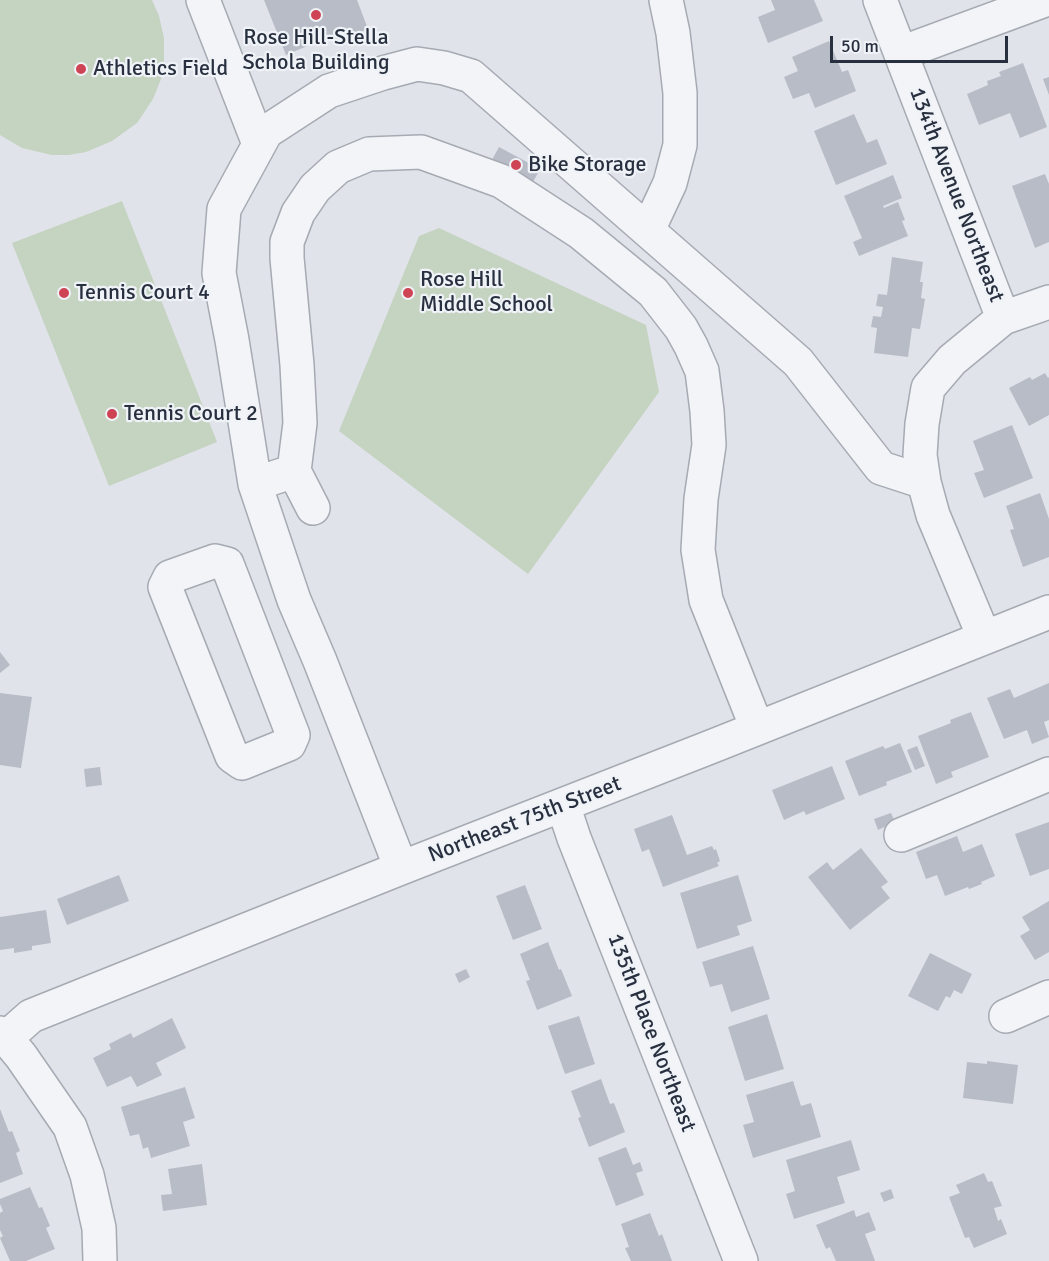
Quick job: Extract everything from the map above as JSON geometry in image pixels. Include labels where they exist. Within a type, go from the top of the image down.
[{"type":"street","points":[[202,0],[259,144]]},
{"type":"street","points":[[648,230],[670,183],[680,145],[680,93],[673,33],[666,0]]},
{"type":"street","name":"134th Avenue Northeast","points":[[880,0],[1004,318],[952,360],[928,388],[920,455],[924,482],[933,515],[984,638]]},
{"type":"street","points":[[901,53],[1045,0]]},
{"type":"street","points":[[401,868],[294,600],[255,484],[219,273],[224,208],[266,132],[329,91],[383,73],[417,64],[444,68],[471,76],[798,362],[881,468],[924,482]]},
{"type":"street","points":[[313,508],[294,471],[300,423],[286,242],[298,213],[315,188],[338,167],[369,154],[421,152],[501,181],[581,233],[653,292],[681,328],[691,346],[702,371],[707,411],[709,445],[701,499],[698,550],[706,600],[757,728]]},
{"type":"street","points":[[1004,318],[1049,302]]},
{"type":"street","points":[[255,484],[294,471]]},
{"type":"street","points":[[215,561],[227,564],[248,618],[293,735],[289,744],[242,763],[232,756],[165,587],[170,577],[215,561]]},
{"type":"street","points":[[248,618],[294,600]]},
{"type":"street","name":"Northeast 75th Street","points":[[3,1035],[31,1016],[1049,612]]},
{"type":"street","points":[[272,679],[320,662]]},
{"type":"street","points":[[901,835],[1049,774]]},
{"type":"street","name":"135th Place Northeast","points":[[563,805],[741,1261]]},
{"type":"street","points":[[1006,1016],[1049,998]]},
{"type":"street","points":[[3,1035],[21,1056],[70,1127],[90,1186],[99,1228],[100,1261]]},
{"type":"green space","name":"Athletics Field","points":[[0,0],[152,0],[159,16],[164,38],[164,60],[161,79],[153,99],[137,123],[112,141],[86,152],[69,155],[52,155],[22,148],[0,135]]},
{"type":"green space","points":[[122,201],[217,442],[109,486],[12,243]]},
{"type":"green space","points":[[439,228],[646,325],[659,392],[528,574],[339,431],[419,236]]},
{"type":"building","name":"Rose Hill-Stella Schola Building","points":[[264,0],[357,0],[368,29],[336,42],[333,35],[286,55]]},
{"type":"building","points":[[771,0],[814,0],[823,21],[768,43],[758,17],[775,10]]},
{"type":"building","points":[[829,41],[842,72],[848,70],[856,91],[815,108],[809,93],[793,99],[784,77],[798,71],[792,57]]},
{"type":"building","points":[[1023,63],[1047,127],[1020,138],[1010,113],[979,125],[967,94],[988,85],[987,81],[1001,76],[999,72]]},
{"type":"building","points":[[1049,77],[1049,95],[1043,79]]},
{"type":"building","points":[[854,114],[867,143],[877,139],[887,164],[836,185],[814,131]]},
{"type":"building","name":"Bike Storage","points":[[499,147],[540,169],[533,182],[492,160]]},
{"type":"building","points":[[1045,174],[1049,184],[1049,242],[1035,248],[1012,186]]},
{"type":"building","points":[[893,175],[902,198],[883,206],[884,208],[898,202],[908,236],[859,256],[853,242],[862,238],[844,196]]},
{"type":"building","points":[[892,257],[923,262],[920,282],[923,282],[921,298],[925,299],[920,329],[912,328],[908,357],[874,353],[877,328],[871,327],[873,316],[881,317],[883,307],[876,306],[878,294],[887,295]]},
{"type":"building","points":[[1045,373],[1049,377],[1049,415],[1029,426],[1009,388],[1030,377],[1032,380]]},
{"type":"building","points":[[1012,425],[1033,478],[984,498],[974,473],[984,470],[973,441]]},
{"type":"building","points":[[1040,493],[1049,519],[1049,557],[1023,567],[1010,530],[1014,529],[1006,506]]},
{"type":"building","points":[[0,652],[10,665],[0,673]]},
{"type":"building","points":[[1049,683],[1049,720],[1044,722],[1049,737],[1032,744],[1027,730],[1004,739],[987,698],[1010,689],[1014,698]]},
{"type":"building","points":[[0,693],[32,697],[21,768],[0,765]]},
{"type":"building","points":[[971,712],[989,757],[951,772],[953,777],[936,784],[918,736]]},
{"type":"building","points":[[900,743],[912,772],[859,796],[845,761],[883,746],[885,749]]},
{"type":"building","points":[[917,746],[925,766],[915,770],[907,750]]},
{"type":"building","points":[[832,766],[845,799],[806,815],[804,811],[784,820],[772,790]]},
{"type":"building","points":[[100,767],[102,785],[86,787],[84,769]]},
{"type":"building","points":[[891,813],[895,822],[878,830],[874,819]]},
{"type":"building","points":[[672,815],[687,855],[712,846],[714,850],[716,849],[720,861],[717,863],[719,866],[663,887],[649,849],[642,852],[634,829]]},
{"type":"building","points":[[1049,822],[1049,869],[1030,876],[1015,834]]},
{"type":"building","points":[[957,836],[963,852],[982,844],[995,876],[981,882],[982,884],[945,896],[937,875],[926,879],[916,852]]},
{"type":"building","points":[[861,848],[888,882],[881,887],[890,898],[850,930],[808,877],[827,862],[833,870]]},
{"type":"building","points":[[119,875],[129,901],[67,925],[57,899]]},
{"type":"building","points":[[738,875],[752,921],[737,926],[740,935],[697,949],[680,893]]},
{"type":"building","points":[[525,885],[542,929],[513,940],[496,896]]},
{"type":"building","points":[[1049,901],[1049,952],[1035,960],[1020,936],[1030,930],[1022,917]]},
{"type":"building","points":[[46,910],[51,943],[32,946],[32,950],[14,953],[14,948],[0,950],[0,917]]},
{"type":"building","points":[[548,942],[572,996],[537,1010],[526,981],[530,980],[520,954]]},
{"type":"building","points":[[753,946],[770,999],[731,1012],[722,984],[710,987],[702,962]]},
{"type":"building","points":[[930,953],[972,974],[962,994],[954,990],[950,998],[946,996],[938,1011],[908,996]]},
{"type":"building","points":[[466,969],[470,977],[459,983],[455,974]]},
{"type":"building","points":[[767,1014],[784,1069],[745,1081],[728,1027]]},
{"type":"building","points":[[579,1016],[595,1064],[565,1074],[548,1026]]},
{"type":"building","points":[[172,1018],[186,1048],[156,1063],[162,1075],[137,1087],[131,1076],[107,1087],[93,1058],[111,1049],[109,1044],[131,1033],[133,1038]]},
{"type":"building","points":[[987,1061],[1018,1065],[1013,1104],[963,1098],[967,1062],[987,1064]]},
{"type":"building","points":[[601,1079],[610,1104],[614,1103],[625,1132],[589,1147],[571,1091]]},
{"type":"building","points":[[793,1081],[801,1106],[811,1103],[821,1137],[753,1158],[743,1125],[754,1122],[746,1095]]},
{"type":"building","points":[[185,1087],[195,1118],[183,1122],[190,1146],[151,1158],[148,1147],[143,1149],[139,1134],[130,1136],[121,1107]]},
{"type":"building","points":[[0,1109],[20,1151],[16,1153],[23,1174],[0,1183]]},
{"type":"building","points":[[851,1140],[860,1170],[837,1177],[845,1203],[794,1219],[786,1194],[795,1191],[786,1160]]},
{"type":"building","points":[[626,1147],[633,1165],[640,1162],[643,1171],[636,1173],[644,1195],[616,1206],[598,1158]]},
{"type":"building","points":[[202,1164],[207,1205],[163,1211],[161,1195],[172,1194],[168,1169]]},
{"type":"building","points":[[984,1173],[988,1182],[992,1181],[1002,1206],[994,1208],[998,1221],[1001,1219],[1007,1234],[974,1248],[969,1237],[965,1238],[949,1197],[960,1193],[956,1185]]},
{"type":"building","points":[[30,1187],[50,1226],[46,1228],[55,1249],[26,1261],[10,1261],[0,1238],[3,1236],[0,1230],[0,1213],[3,1211],[0,1199]]},
{"type":"building","points":[[891,1189],[894,1198],[884,1202],[880,1193]]},
{"type":"building","points":[[854,1210],[856,1217],[869,1212],[876,1230],[865,1234],[875,1261],[836,1261],[830,1247],[826,1249],[816,1225]]},
{"type":"building","points":[[650,1213],[659,1236],[662,1234],[672,1261],[631,1261],[625,1248],[629,1247],[621,1224]]},
{"type":"place","name":"Rose Hill-Stella Schola Building","points":[[316,15]]},
{"type":"place","name":"Athletics Field","points":[[81,69]]},
{"type":"place","name":"Bike Storage","points":[[516,165]]},
{"type":"place","name":"Tennis Court 4","points":[[64,293]]},
{"type":"place","name":"Rose Hill Middle School","points":[[408,293]]},
{"type":"place","name":"Tennis Court 2","points":[[112,414]]}]
